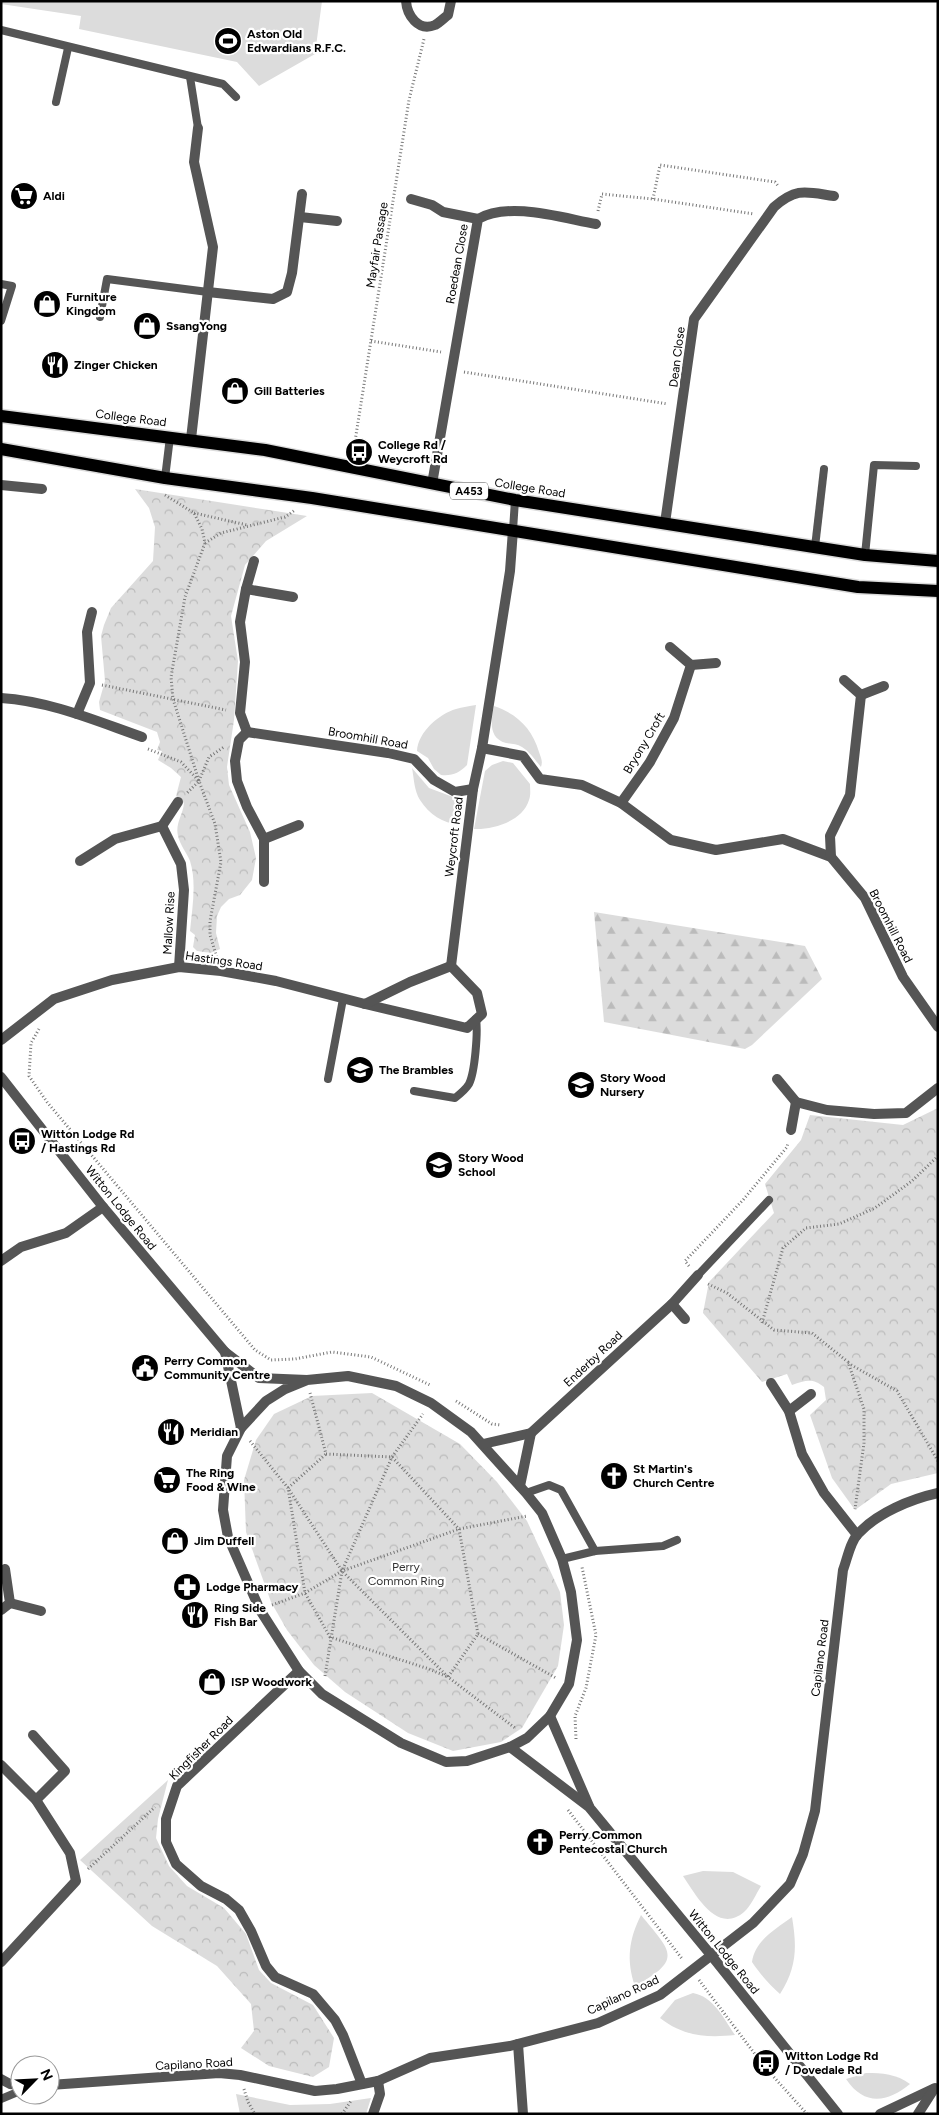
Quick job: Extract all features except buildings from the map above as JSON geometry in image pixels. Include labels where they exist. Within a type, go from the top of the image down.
[{"type":"main road","name":"College Road","points":[[1,416],[265,450],[515,500],[865,555],[938,561]]},
{"type":"main road","points":[[1,449],[165,478],[312,498],[858,587],[938,591]]},
{"type":"street","points":[[406,1],[407,12],[414,22],[427,26],[435,25],[448,15],[451,1]]},
{"type":"street","points":[[191,439],[213,246],[194,162],[198,128]]},
{"type":"street","points":[[786,196],[804,192],[834,196]]},
{"type":"street","points":[[208,292],[273,299],[287,292],[292,273],[302,194]]},
{"type":"street","name":"Dean Close","points":[[665,523],[694,319],[767,216],[786,196]]},
{"type":"street","points":[[411,199],[432,204],[443,212],[478,219]]},
{"type":"street","name":"Roedean Close","points":[[432,484],[478,219],[488,213],[506,210],[596,224]]},
{"type":"street","points":[[300,217],[337,221]]},
{"type":"street","points":[[1,484],[42,489]]},
{"type":"street","name":"Weycroft Road","points":[[451,966],[473,789],[482,748],[510,571],[513,530]]},
{"type":"street","points":[[254,561],[246,589],[240,622],[245,662],[240,713],[247,732],[239,740],[235,761],[237,781],[247,808],[264,839],[264,882]]},
{"type":"street","points":[[246,589],[294,597]]},
{"type":"street","points":[[77,714],[90,683],[87,632],[92,612]]},
{"type":"street","points":[[670,647],[691,665],[716,663]]},
{"type":"street","name":"Bryony Croft","points":[[621,803],[650,762],[674,718],[691,665]]},
{"type":"street","points":[[844,680],[861,695]]},
{"type":"street","points":[[861,695],[884,686]]},
{"type":"street","points":[[482,748],[523,756],[540,779],[582,785],[621,803],[671,840],[716,850],[783,840],[831,857],[830,836],[850,795],[861,695]]},
{"type":"street","points":[[1,698],[28,700],[77,714],[142,737]]},
{"type":"street","name":"Broomhill Road","points":[[247,732],[388,753],[414,759],[434,780],[455,792],[473,789]]},
{"type":"street","points":[[80,861],[115,839],[162,826],[178,802]]},
{"type":"street","points":[[264,839],[299,824]]},
{"type":"street","name":"Mallow Rise","points":[[162,826],[180,864],[184,890],[179,967]]},
{"type":"street","name":"Broomhill Road","points":[[831,857],[865,898],[903,977],[937,1025]]},
{"type":"street","points":[[451,966],[478,993],[482,1014],[467,1028],[365,1004],[410,982],[451,966]]},
{"type":"street","name":"Hastings Road","points":[[1,1040],[54,999],[112,980],[179,967],[221,971],[276,981],[365,1004]]},
{"type":"street","name":"Witton Lodge Road","points":[[1,1077],[103,1207],[225,1352],[259,1378],[306,1380],[348,1376],[396,1386],[431,1403],[472,1432],[523,1489],[542,1513],[562,1559],[571,1592],[578,1640],[569,1684],[550,1716],[527,1738],[510,1747],[467,1761],[446,1762],[400,1743],[322,1694],[299,1671],[260,1610],[228,1537],[223,1510],[223,1483],[227,1456],[241,1428],[266,1401],[285,1389],[306,1380]]},
{"type":"street","points":[[777,1079],[796,1102],[827,1110],[874,1114],[906,1113],[938,1088]]},
{"type":"street","points":[[791,1130],[796,1102]]},
{"type":"street","points":[[1,1261],[21,1247],[66,1233],[103,1207]]},
{"type":"street","name":"Enderby Road","points":[[531,1434],[672,1304],[698,1274]]},
{"type":"street","points":[[672,1304],[685,1319]]},
{"type":"street","name":"Witton Lodge Road","points":[[225,1352],[241,1428]]},
{"type":"street","points":[[771,1383],[788,1411],[802,1454],[824,1493],[857,1535],[880,1517],[913,1500],[938,1493]]},
{"type":"street","points":[[788,1411],[811,1394]]},
{"type":"street","points":[[483,1444],[531,1434],[523,1489]]},
{"type":"street","name":"Capilano Road","points":[[60,2084],[220,2073],[240,2075],[315,2091],[378,2081],[430,2058],[518,2044],[598,2023],[660,1995],[753,1923],[790,1884],[803,1854],[815,1811],[843,1570],[857,1535]]},
{"type":"street","points":[[6,1569],[10,1603]]},
{"type":"street","points":[[1,1610],[10,1603]]},
{"type":"street","points":[[10,1603],[41,1611]]},
{"type":"street","name":"Kingfisher Road","points":[[299,1671],[177,1786],[166,1819],[166,1842],[176,1864],[200,1886],[226,1899],[239,1910],[251,1931],[266,1966],[275,1977],[313,1994],[330,2014],[343,2035],[362,2084]]},
{"type":"street","name":"Witton Lodge Road","points":[[550,1716],[589,1807]]},
{"type":"street","points":[[33,1735],[66,1771],[36,1800]]},
{"type":"street","name":"Witton Lodge Road","points":[[510,1747],[589,1807],[711,1955],[838,2114]]},
{"type":"street","points":[[1,1765],[36,1800],[70,1853],[76,1881],[1,1962]]},
{"type":"street","points":[[518,2044],[523,2114]]},
{"type":"street","points":[[373,2114],[380,2094],[378,2081]]},
{"type":"street","points":[[880,2114],[936,2086]]},
{"type":"street","points":[[918,2114],[936,2086]]},
{"type":"lane","points":[[1,30],[68,48],[223,84],[236,97]]},
{"type":"lane","points":[[56,102],[68,48]]},
{"type":"lane","points":[[190,77],[198,128]]},
{"type":"lane","points":[[100,317],[107,279],[208,292]]},
{"type":"lane","points":[[1,284],[12,286],[1,321]]},
{"type":"lane","points":[[165,478],[170,437]]},
{"type":"lane","points":[[865,555],[874,465],[916,466]]},
{"type":"lane","points":[[815,547],[824,469]]},
{"type":"lane","points":[[513,530],[515,500]]},
{"type":"lane","points":[[328,1079],[343,999]]},
{"type":"lane","points":[[414,1091],[455,1098],[463,1092],[470,1083],[479,1033],[476,1019]]},
{"type":"lane","name":"Enderby Road","points":[[698,1274],[769,1200]]},
{"type":"lane","points":[[523,1489],[549,1485],[561,1490],[595,1551]]},
{"type":"lane","points":[[562,1559],[595,1551],[663,1546],[677,1540]]},
{"type":"path","name":"Mayfair Passage","points":[[351,467],[409,100],[427,26]]},
{"type":"path","points":[[654,199],[660,165],[775,182],[786,196]]},
{"type":"path","points":[[596,224],[602,194],[654,199],[767,216]]},
{"type":"path","points":[[371,340],[454,354]]},
{"type":"path","points":[[451,370],[683,406]]},
{"type":"path","points":[[165,478],[163,493],[194,513],[247,526]]},
{"type":"path","points":[[205,544],[221,533],[285,517],[312,498]]},
{"type":"path","points":[[194,513],[202,528],[205,544],[186,598],[171,677],[173,699],[214,824],[221,862],[210,922],[210,935],[221,971]]},
{"type":"path","points":[[90,683],[240,713]]},
{"type":"path","points":[[178,802],[199,781],[209,757],[247,732]]},
{"type":"path","points":[[142,737],[148,750],[181,762],[199,781]]},
{"type":"path","points":[[43,1023],[31,1043],[29,1076],[47,1102],[255,1350],[271,1360],[295,1359],[332,1352],[371,1357],[431,1386]]},
{"type":"path","points":[[698,1274],[685,1261],[743,1200],[787,1147],[791,1130]]},
{"type":"path","points":[[762,1322],[783,1248],[806,1228],[839,1224],[875,1208],[912,1181],[938,1156]]},
{"type":"path","points":[[848,1362],[897,1391],[938,1460]]},
{"type":"path","points":[[306,1380],[326,1454]]},
{"type":"path","points":[[454,1400],[492,1424],[511,1426],[519,1436]]},
{"type":"path","points":[[322,1694],[342,1572],[392,1457],[431,1403]]},
{"type":"path","points":[[241,1428],[288,1488],[342,1572],[448,1677],[527,1738]]},
{"type":"path","points":[[288,1488],[326,1454],[392,1457],[459,1529],[478,1634],[448,1677]]},
{"type":"path","points":[[288,1488],[305,1593],[330,1637],[448,1677]]},
{"type":"path","points":[[260,1610],[305,1593],[342,1572],[459,1529],[542,1513]]},
{"type":"path","points":[[567,1755],[577,1748],[576,1716],[586,1688],[596,1635],[579,1555]]},
{"type":"path","points":[[478,1634],[569,1684]]},
{"type":"path","points":[[564,1805],[764,2066],[807,2114]]},
{"type":"path","points":[[76,1881],[156,1806]]},
{"type":"path","points":[[240,2075],[248,2102],[255,2114]]},
{"type":"green space","name":"Aston Old Edwardians R.F.C.","points":[[1,1],[322,1],[315,54],[259,86],[237,62],[79,29],[81,16],[1,4]]},
{"type":"green space","points":[[135,489],[307,516],[266,541],[245,565],[231,616],[238,661],[234,720],[227,767],[229,785],[250,832],[256,858],[252,880],[240,895],[229,899],[221,907],[217,916],[216,933],[220,949],[211,953],[197,951],[193,947],[195,935],[190,931],[193,896],[192,869],[190,861],[180,843],[177,831],[184,803],[176,796],[181,777],[158,760],[162,751],[157,750],[160,742],[157,732],[100,710],[99,702],[105,681],[101,636],[104,625],[111,608],[153,561],[155,527],[149,508]]},
{"type":"green space","points":[[476,705],[467,765],[456,773],[441,775],[434,769],[428,758],[417,751],[421,737],[436,719],[449,711]]},
{"type":"green space","points":[[494,706],[510,713],[528,729],[536,743],[542,761],[541,767],[522,747],[500,741],[496,737],[492,728]]},
{"type":"green space","points":[[503,761],[513,763],[530,784],[529,800],[521,814],[514,819],[490,828],[474,829],[485,771],[492,765]]},
{"type":"green space","points":[[412,768],[429,788],[453,797],[460,809],[459,824],[442,820],[432,814],[424,805],[416,793]]},
{"type":"green space","points":[[594,912],[805,946],[822,979],[752,1045],[745,1049],[604,1022]]},
{"type":"green space","points":[[938,1108],[938,1473],[891,1484],[855,1510],[832,1478],[810,1415],[826,1400],[824,1387],[816,1382],[809,1381],[792,1385],[787,1374],[762,1382],[703,1313],[709,1282],[774,1213],[765,1184],[801,1140],[810,1115],[903,1125]]},
{"type":"green space","name":"Perry Common Ring","points":[[372,1393],[460,1444],[497,1482],[527,1521],[560,1592],[564,1625],[558,1666],[522,1728],[501,1742],[453,1751],[408,1733],[345,1692],[314,1665],[287,1630],[271,1602],[246,1532],[244,1480],[256,1440],[274,1414],[312,1396]]},
{"type":"green space","points":[[168,1780],[158,1819],[156,1838],[169,1866],[187,1886],[224,1908],[246,1934],[259,1970],[271,1983],[313,2005],[334,2038],[329,2067],[313,2077],[269,2066],[241,2048],[254,2031],[251,2004],[217,1966],[152,1926],[80,1860]]},
{"type":"green space","points":[[703,1871],[733,1872],[761,1886],[744,1912],[734,1918],[725,1919],[716,1916],[708,1910],[683,1876]]},
{"type":"green space","points":[[641,1915],[660,1938],[668,1954],[661,1969],[635,1986],[630,1967],[630,1950],[631,1941]]},
{"type":"green space","points":[[792,1917],[795,1938],[793,1966],[780,1994],[752,1962],[757,1947],[762,1941]]},
{"type":"green space","points":[[693,1993],[700,1995],[713,2004],[735,2035],[705,2036],[686,2032],[677,2029],[660,2018],[675,2000]]},
{"type":"green space","points":[[866,2073],[889,2075],[900,2078],[910,2084],[893,2095],[884,2098],[868,2097],[860,2094],[846,2079]]},
{"type":"green space","points":[[236,2094],[290,2105],[330,2104],[371,2098],[366,2114],[240,2114]]},
{"type":"place","name":"Aston Old Edwardians R.F.C.","points":[[228,41]]},
{"type":"place","name":"Aldi","points":[[24,196]]},
{"type":"place","name":"Furniture Kingdom","points":[[47,304]]},
{"type":"place","name":"SsangYong","points":[[147,326]]},
{"type":"place","name":"Zinger Chicken","points":[[55,365]]},
{"type":"place","name":"Gill Batteries","points":[[235,391]]},
{"type":"place","name":"College Rd / Weycroft Rd","points":[[359,452]]},
{"type":"place","name":"The Brambles","points":[[360,1070]]},
{"type":"place","name":"Story Wood Nursery","points":[[581,1085]]},
{"type":"place","name":"Witton Lodge Rd / Hastings Rd","points":[[22,1141]]},
{"type":"place","name":"Story Wood School","points":[[439,1165]]},
{"type":"place","name":"Perry Common Community Centre","points":[[145,1368]]},
{"type":"place","name":"Meridian","points":[[171,1432]]},
{"type":"place","name":"St Martin's Church Centre","points":[[614,1476]]},
{"type":"place","name":"The Ring Food & Wine","points":[[167,1480]]},
{"type":"place","name":"Jim Duffell","points":[[175,1541]]},
{"type":"place","name":"Lodge Pharmacy","points":[[187,1587]]},
{"type":"place","name":"Ring Side Fish Bar","points":[[195,1615]]},
{"type":"place","name":"ISP Woodwork","points":[[212,1682]]},
{"type":"place","name":"Perry Common Pentecostal Church","points":[[540,1842]]},
{"type":"place","name":"Witton Lodge Rd / Dovedale Rd","points":[[766,2063]]}]
